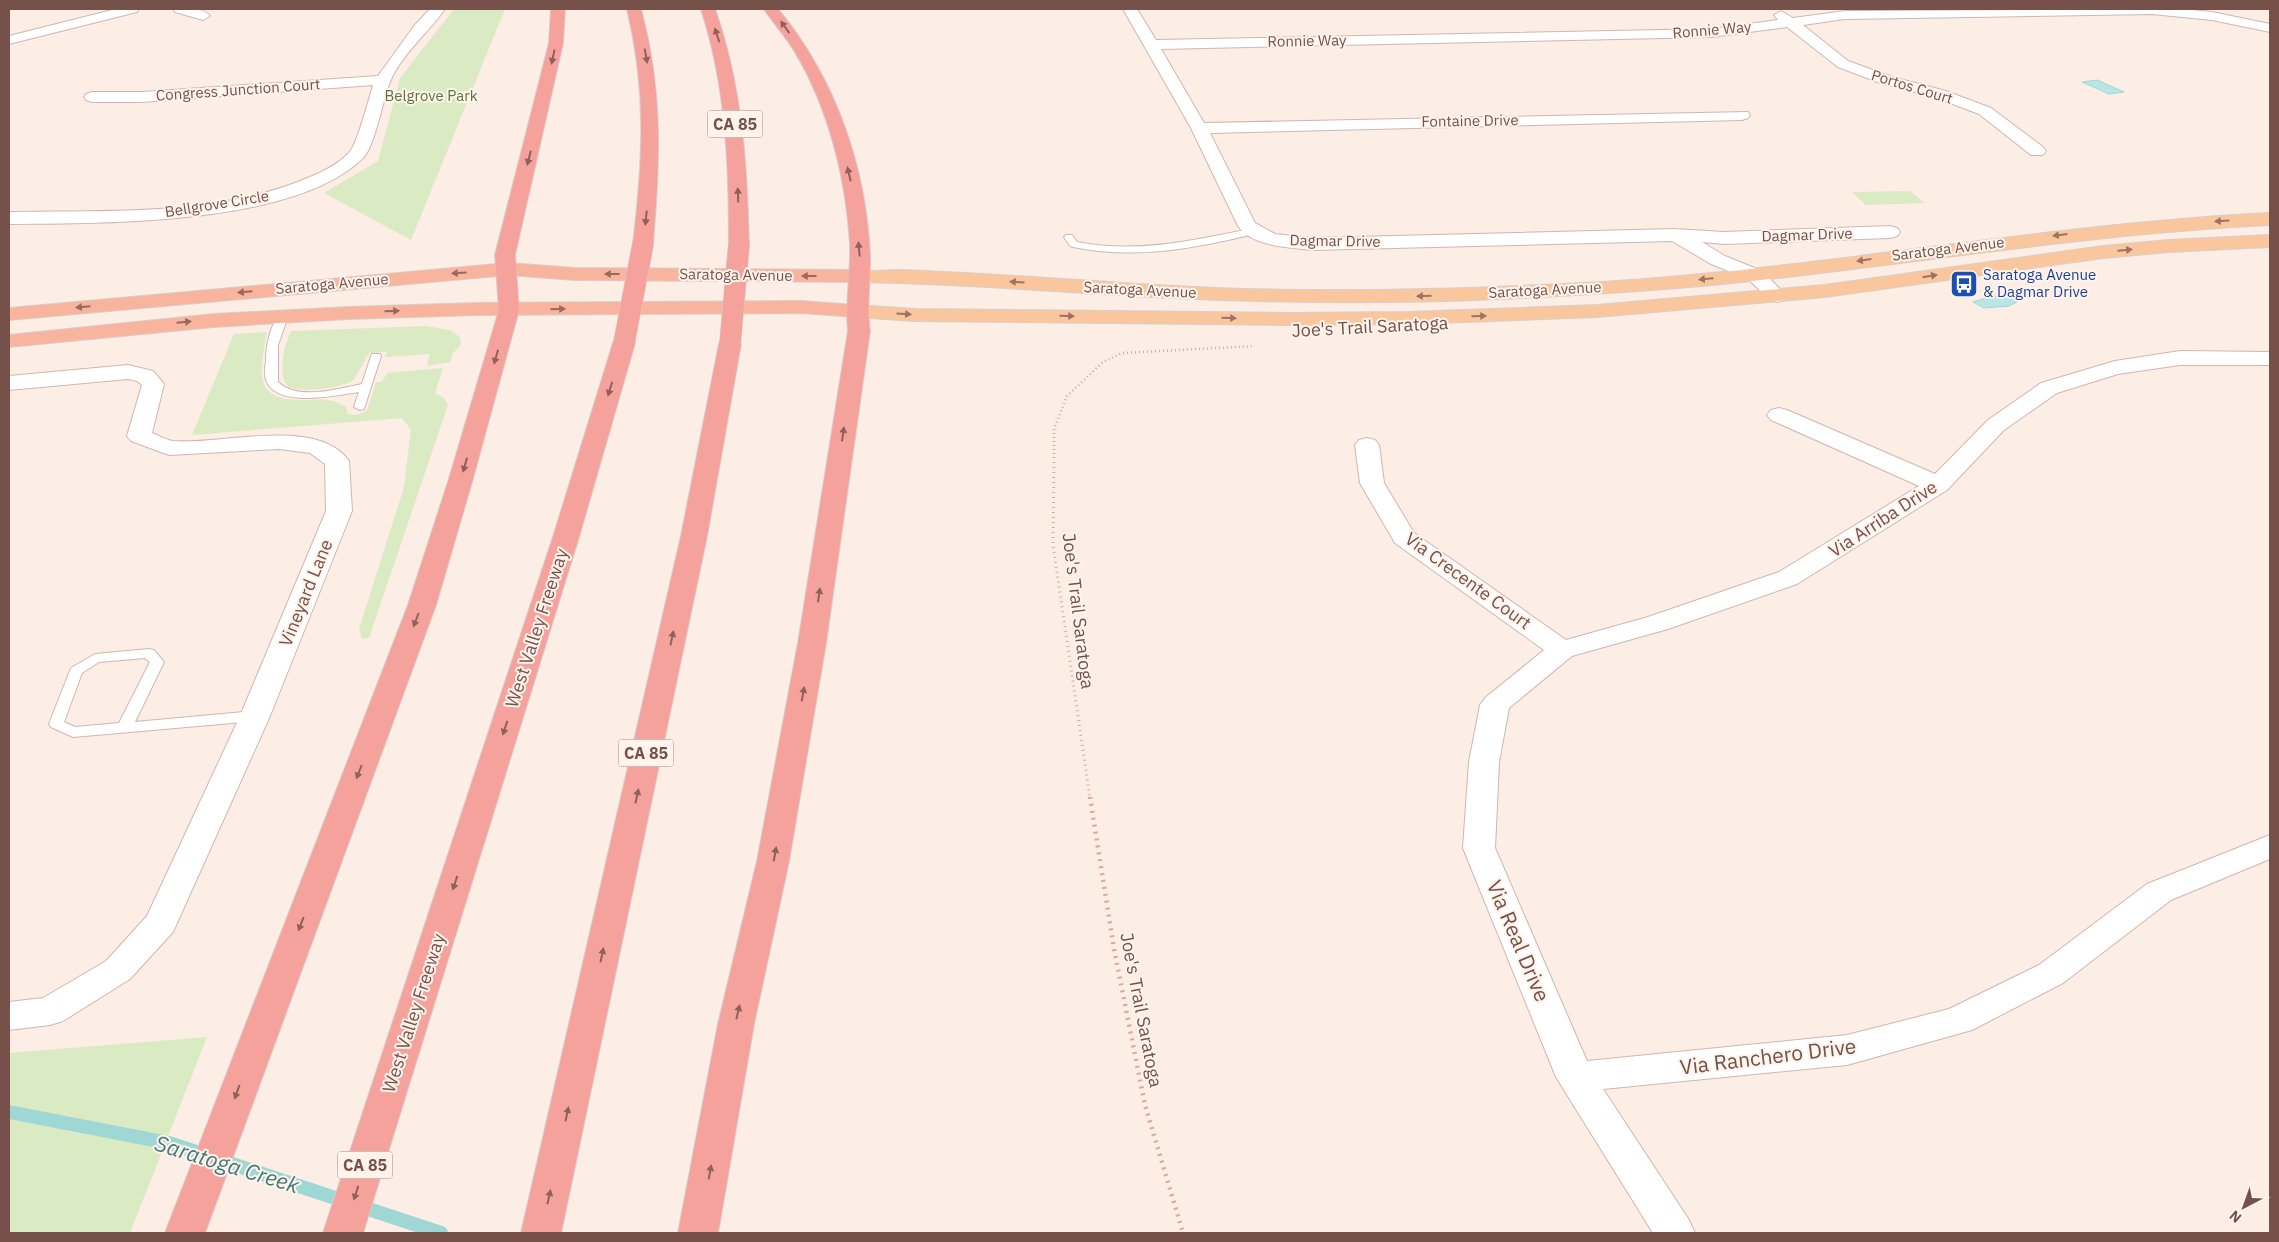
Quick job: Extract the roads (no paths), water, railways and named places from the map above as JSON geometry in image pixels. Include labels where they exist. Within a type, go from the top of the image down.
[{"type":"highway","points":[[184,1233],[422,605],[509,310],[508,270],[505,255],[544,101],[556,43],[558,9]]},
{"type":"highway","name":"West Valley Freeway","points":[[343,1233],[566,537],[624,343],[643,244],[652,146],[649,76],[643,40],[634,9]]},
{"type":"highway","name":"CA 85","points":[[541,1233],[692,545],[730,344],[739,244],[735,122],[724,58],[708,9]]},
{"type":"highway","points":[[700,1227],[736,1024],[773,861],[812,643],[859,333],[856,311],[860,256],[851,185],[844,154],[828,103],[809,63],[771,9]]},
{"type":"highway","name":"Saratoga Avenue","points":[[9,314],[508,270],[575,274],[858,276]]},
{"type":"highway","name":"Saratoga Avenue","points":[[9,341],[135,326],[283,316],[452,309],[801,307],[856,311]]},
{"type":"main road","name":"Saratoga Avenue","points":[[858,276],[1013,282],[1177,292],[1379,296],[1543,291],[1755,275],[2121,228],[2270,219]]},
{"type":"main road","name":"Saratoga Avenue","points":[[856,311],[924,315],[1288,319],[1409,318],[1587,311],[1825,291],[2103,252],[2169,246],[2270,241]]},
{"type":"street","points":[[9,40],[132,9]]},
{"type":"street","points":[[180,9],[203,16]]},
{"type":"street","name":"Bellgrove Circle","points":[[14,212],[155,214],[215,208],[266,198],[304,186],[336,172],[360,152],[383,80],[419,29],[438,9]]},
{"type":"street","points":[[1130,9],[1199,128],[1247,226],[1255,232]]},
{"type":"street","name":"Portos Court","points":[[1774,9],[1788,22],[1844,64],[1886,80],[1940,94],[1985,111],[2037,152]]},
{"type":"street","name":"Ronnie Way","points":[[1151,45],[1711,33],[1845,15],[2152,10],[2212,16],[2270,28]]},
{"type":"street","name":"Congress Junction Court","points":[[92,97],[142,97],[383,80]]},
{"type":"street","name":"Fontaine Drive","points":[[1199,128],[1742,115]]},
{"type":"street","name":"Dagmar Drive","points":[[1255,232],[1270,239],[1312,244],[1674,235],[1724,238],[1890,232]]},
{"type":"street","name":"Dagmar Drive","points":[[1674,235],[1690,242],[1718,260],[1755,275],[1777,296]]},
{"type":"street","name":"Dagmar Drive","points":[[1724,238],[1748,248],[1755,257],[1755,275]]},
{"type":"street","name":"Via Arriba Drive","points":[[1562,650],[1658,623],[1788,578],[1938,486],[1996,425],[2049,388],[2115,368],[2180,358],[2270,359]]},
{"type":"street","name":"Vineyard Lane","points":[[9,383],[128,372],[145,376],[153,384],[139,436],[169,448],[278,442],[316,448],[338,461],[339,511],[256,716],[161,923],[118,970],[50,1011],[9,1016]]},
{"type":"street","points":[[1779,415],[1938,486]]},
{"type":"street","name":"Via Crecente Court","points":[[1367,446],[1372,483],[1404,538],[1562,650]]},
{"type":"street","name":"Via Real Drive","points":[[1562,650],[1495,705],[1484,762],[1479,848],[1575,1078],[1675,1233]]},
{"type":"street","name":"Via Ranchero Drive","points":[[1575,1078],[1847,1050],[1959,1020],[2051,974],[2159,892],[2270,846]]},
{"type":"lane","points":[[1069,237],[1073,244],[1097,250],[1140,252],[1255,232]]},
{"type":"lane","points":[[283,316],[274,331],[271,356],[272,381],[276,388],[288,394],[314,394],[366,387]]},
{"type":"lane","points":[[360,407],[376,356]]},
{"type":"lane","points":[[124,728],[157,662],[149,653],[95,658],[76,670],[56,724],[73,732],[124,728],[256,716]]},
{"type":"water","points":[[2097,80],[2124,92],[2109,94],[2082,82]]},
{"type":"water","points":[[1992,296],[2012,297],[2019,301],[2009,306],[1984,308],[1973,302]]},
{"type":"waterway","name":"Saratoga Creek","points":[[9,1112],[169,1143],[441,1233]]},
{"type":"place","name":"Saratoga Avenue & Dagmar Drive","points":[[1964,284]]},
{"type":"park label","name":"Belgrove Park","points":[[431,96]]}]
